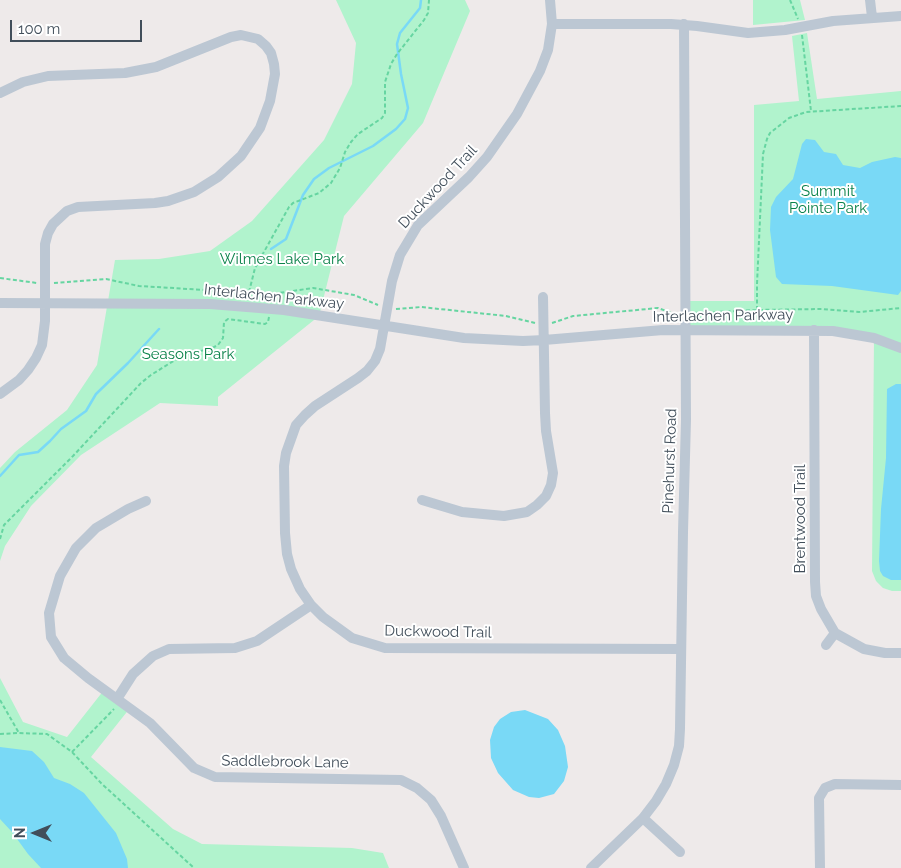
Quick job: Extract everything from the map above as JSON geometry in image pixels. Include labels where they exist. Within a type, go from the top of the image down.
[{"type":"street","name":"Duckwood Trail","points":[[550,0],[552,24],[548,50],[530,92],[507,130],[487,157],[470,177],[418,225],[408,240],[396,267],[385,327],[375,361],[367,371],[305,415],[296,425],[286,453],[285,533],[287,554],[300,589],[311,605],[323,617],[352,638],[385,648],[681,649]]},
{"type":"street","points":[[870,0],[872,17]]},
{"type":"street","points":[[552,24],[684,24],[748,33],[810,26],[833,20],[901,16]]},
{"type":"street","name":"Pinehurst Road","points":[[592,868],[643,818],[666,784],[674,765],[680,729],[682,532],[686,419],[684,24]]},
{"type":"street","points":[[0,93],[23,82],[42,77],[60,74],[125,72],[156,67],[231,37],[241,35],[258,40],[266,46],[271,53],[274,64],[273,88],[266,115],[251,142],[236,161],[218,177],[194,192],[181,197],[155,203],[88,205],[67,211],[53,224],[45,244],[44,333],[36,358],[19,380],[0,394]]},
{"type":"street","points":[[422,500],[462,512],[504,516],[527,512],[546,496],[551,485],[553,473],[546,431],[542,297]]},
{"type":"street","name":"Interlachen Parkway","points":[[0,303],[182,303],[270,309],[464,338],[544,340],[663,330],[814,330],[833,331],[874,338],[901,348]]},
{"type":"street","name":"Brentwood Trail","points":[[814,330],[815,582],[816,596],[821,609],[835,633]]},
{"type":"street","name":"Saddlebrook Lane","points":[[146,501],[128,509],[96,528],[76,548],[60,576],[49,613],[52,637],[64,658],[150,723],[194,768],[215,777],[401,780],[417,788],[430,800],[440,816],[464,868]]},
{"type":"street","points":[[118,700],[133,674],[153,656],[169,649],[235,648],[257,641],[311,605]]},
{"type":"street","points":[[826,644],[835,633],[864,649],[885,653],[901,653]]},
{"type":"street","points":[[820,868],[818,798],[824,788],[834,784],[901,785]]},
{"type":"street","points":[[643,818],[680,852]]},
{"type":"path","points":[[249,293],[254,268],[293,203],[319,193],[331,183],[340,168],[345,152],[358,134],[382,118],[385,113],[385,82],[391,64],[424,20],[428,13],[429,0]]},
{"type":"path","points":[[790,0],[799,20]]},
{"type":"path","points":[[803,36],[812,111]]},
{"type":"path","points":[[757,310],[764,147],[770,133],[798,114],[812,111],[901,106]]},
{"type":"path","points":[[0,278],[45,284],[106,279],[139,286],[272,294],[313,288],[354,295],[388,310],[421,307],[506,316],[536,323],[556,322],[573,316],[658,308],[677,315],[757,310],[822,309],[859,312],[901,308]]},
{"type":"path","points":[[0,540],[4,524],[73,456],[150,375],[175,360],[212,348],[218,344],[223,338],[224,322],[228,319],[265,324],[268,322],[270,309]]},
{"type":"path","points":[[0,700],[18,733]]},
{"type":"path","points":[[72,752],[118,700]]},
{"type":"path","points":[[0,734],[47,734],[72,752],[102,784],[194,868]]},
{"type":"green space","points":[[336,0],[465,0],[470,11],[423,123],[344,216],[319,316],[218,397],[218,406],[160,403],[81,455],[31,506],[5,546],[0,561],[0,468],[15,452],[67,410],[97,365],[115,260],[159,259],[210,251],[252,221],[324,140],[352,84],[356,43]]},
{"type":"green space","points":[[753,0],[800,0],[805,20],[753,25]]},
{"type":"green space","name":"Summit Pointe Park","points":[[807,33],[817,99],[901,91],[901,591],[883,588],[876,581],[872,571],[874,338],[854,334],[686,330],[686,301],[754,301],[754,105],[799,101],[792,36]]},
{"type":"green space","points":[[0,678],[23,722],[67,737],[104,690],[130,708],[91,757],[173,829],[202,844],[352,848],[383,853],[389,868],[0,868]]},
{"type":"water","points":[[806,139],[815,140],[824,152],[836,154],[843,165],[860,168],[872,162],[895,157],[901,158],[901,291],[898,295],[832,286],[782,284],[776,277],[770,230],[771,207],[776,197],[793,179],[802,144]]},
{"type":"water","points":[[896,384],[901,384],[901,580],[891,580],[883,576],[880,571],[879,561],[881,509],[886,458],[887,389]]},
{"type":"water","points":[[525,710],[548,719],[558,730],[565,746],[568,767],[564,781],[554,794],[539,798],[529,797],[513,790],[498,773],[491,758],[490,740],[494,727],[500,719],[511,712]]},
{"type":"water","points":[[0,747],[32,751],[44,762],[54,778],[70,784],[84,793],[116,833],[127,859],[128,868],[41,868],[0,819]]},
{"type":"waterway","points":[[271,249],[286,239],[303,195],[314,179],[329,168],[373,146],[396,129],[405,119],[408,108],[397,44],[400,33],[420,8],[421,0]]},
{"type":"waterway","points":[[0,476],[19,455],[38,452],[61,429],[86,411],[96,394],[159,329]]},
{"type":"park label","name":"Wilmes Lake Park","points":[[282,259]]},
{"type":"park label","name":"Seasons Park","points":[[188,354]]}]
